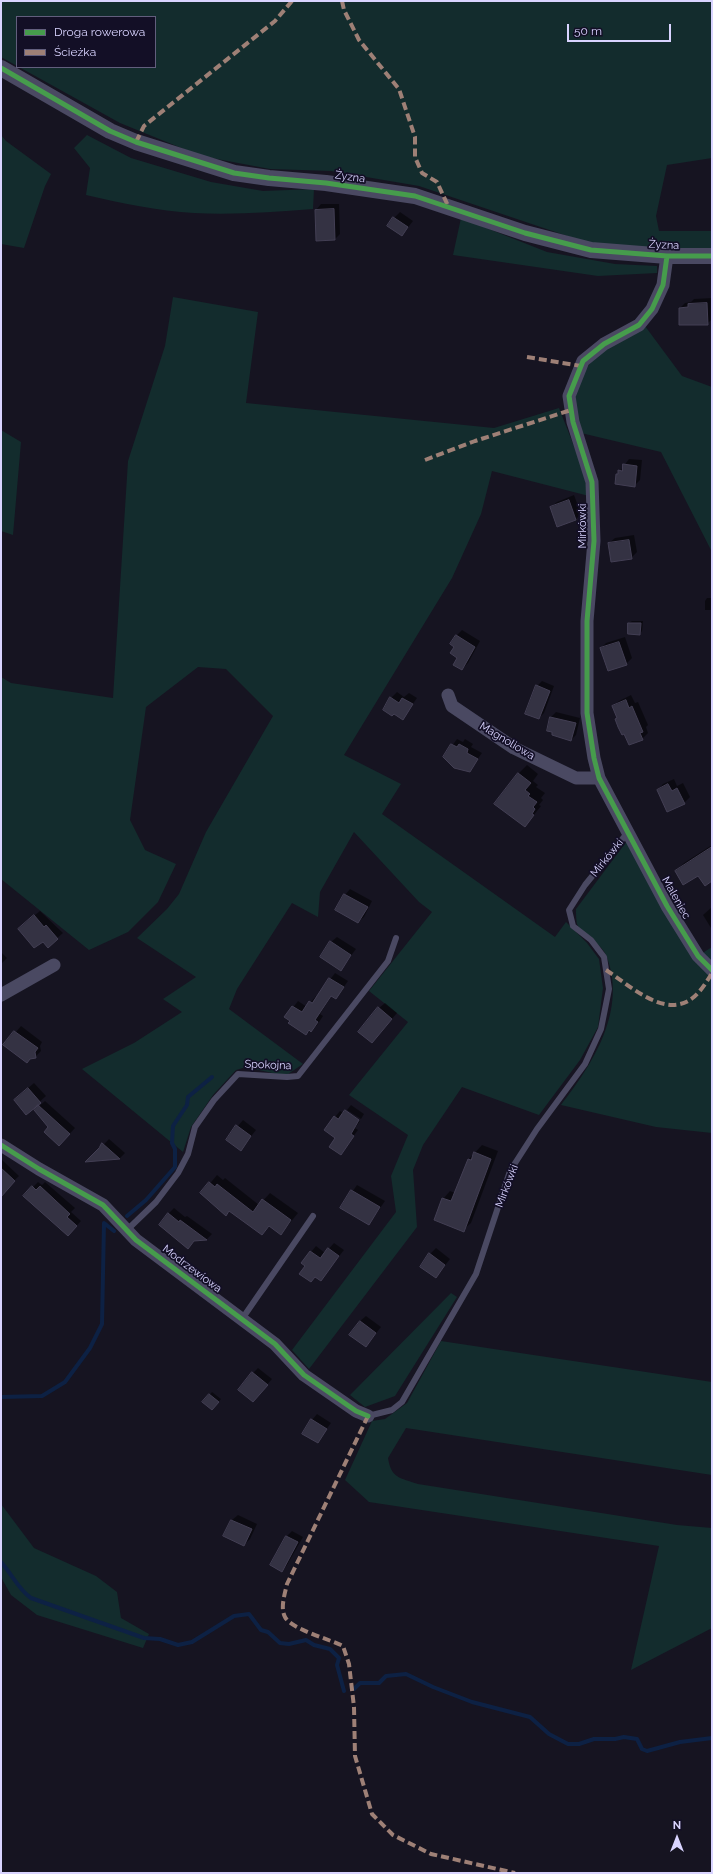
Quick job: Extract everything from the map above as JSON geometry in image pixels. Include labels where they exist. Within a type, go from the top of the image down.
[{"type":"street","name":"Żyzna","points":[[1,68],[110,131],[136,142],[228,171],[269,178],[326,183],[415,196],[525,233],[591,250],[667,256],[712,256]]},
{"type":"street","name":"Mirkówki","points":[[628,831],[599,778],[594,758],[587,713],[587,621],[594,541],[592,482],[573,422],[569,396],[583,361],[604,344],[639,324],[652,309],[663,285],[667,256]]},
{"type":"street","name":"Magnoliowa","points":[[448,695],[452,706],[514,748],[576,778],[599,778]]},
{"type":"street","name":"Maleniec","points":[[628,831],[667,906],[698,956],[712,970]]},
{"type":"street","points":[[1,995],[54,965]]},
{"type":"street","name":"Modrzewiowa","points":[[1,1145],[38,1170],[103,1205],[126,1231],[275,1344],[304,1375],[356,1411],[368,1416]]},
{"type":"lane","name":"Mirkówki","points":[[368,1416],[392,1410],[402,1402],[476,1274],[510,1171],[537,1129],[585,1064],[601,1029],[609,989],[604,957],[591,940],[573,926],[569,910],[585,885],[628,831]]},
{"type":"lane","name":"Spokojna","points":[[126,1231],[156,1202],[178,1173],[188,1154],[195,1127],[214,1100],[238,1074],[287,1077],[298,1076],[388,961],[396,938]]},
{"type":"lane","points":[[242,1319],[313,1216]]},
{"type":"green space","points":[[1,1],[712,1],[712,158],[667,165],[656,216],[659,231],[712,231],[712,248],[656,250],[594,245],[419,186],[331,171],[270,169],[201,156],[120,123],[21,68],[156,68],[156,16],[16,16],[16,65],[1,57]]},
{"type":"green space","points":[[1,135],[6,141],[51,174],[45,186],[24,248],[1,244]]},
{"type":"green space","points":[[87,135],[131,158],[211,182],[263,191],[314,189],[313,209],[209,214],[153,209],[86,195],[90,168],[74,148]]},
{"type":"green space","points":[[461,218],[547,252],[615,264],[657,266],[657,273],[598,276],[453,255]]},
{"type":"green space","points":[[173,297],[258,312],[246,403],[494,428],[559,408],[581,464],[589,496],[492,471],[481,514],[452,578],[344,755],[401,784],[382,814],[555,937],[566,922],[587,943],[599,959],[603,988],[598,1027],[580,1060],[539,1115],[462,1087],[423,1145],[413,1170],[417,1227],[309,1369],[292,1350],[396,1212],[391,1176],[408,1135],[349,1095],[408,1022],[369,991],[432,912],[419,902],[354,832],[320,892],[318,917],[292,903],[237,989],[229,1009],[303,1064],[285,1076],[246,1067],[236,1070],[213,1095],[191,1127],[183,1152],[82,1069],[134,1043],[182,1012],[163,999],[196,977],[137,938],[167,909],[179,894],[206,832],[273,716],[226,669],[198,667],[146,707],[130,820],[145,850],[176,864],[158,902],[128,932],[89,950],[1,879],[1,677],[11,683],[113,698],[128,461],[165,346]]},
{"type":"green space","points":[[645,326],[682,376],[712,387],[712,552],[661,452],[581,433],[575,397],[578,383],[584,372],[601,353]]},
{"type":"green space","points":[[1,430],[21,442],[13,535],[1,531]]},
{"type":"green space","points":[[627,841],[691,952],[712,977],[712,1133],[656,1127],[561,1105],[585,1072],[604,1035],[610,1015],[613,995],[612,975],[606,955],[604,951],[583,932],[577,924],[576,909]]},
{"type":"green space","points":[[712,947],[712,964],[701,954]]},
{"type":"green space","points":[[451,1293],[457,1297],[395,1396],[365,1407],[350,1395]]},
{"type":"green space","points":[[441,1341],[712,1382],[712,1475],[406,1428],[388,1458],[391,1470],[397,1476],[418,1484],[677,1525],[712,1528],[712,1628],[631,1670],[659,1546],[369,1502],[345,1480],[372,1421],[385,1419],[407,1403]]},
{"type":"green space","points":[[1,1504],[34,1548],[96,1576],[117,1592],[121,1618],[149,1634],[143,1648],[37,1615],[11,1595],[1,1577]]},
{"type":"building","points":[[334,209],[335,240],[316,241],[315,210]]},
{"type":"building","points":[[393,217],[408,227],[402,236],[387,226]]},
{"type":"building","points":[[707,303],[708,325],[679,325],[679,308],[688,307],[688,304]]},
{"type":"building","points":[[623,464],[637,466],[635,487],[615,484],[616,474],[618,474],[618,470],[622,471]]},
{"type":"building","points":[[569,500],[576,520],[557,527],[550,507]]},
{"type":"building","points":[[629,540],[632,559],[611,562],[608,543]]},
{"type":"building","points":[[628,623],[641,623],[640,635],[628,634]]},
{"type":"building","points":[[456,635],[475,647],[462,670],[453,665],[457,658],[450,653],[454,647],[450,644]]},
{"type":"building","points":[[619,642],[627,665],[608,671],[600,648]]},
{"type":"building","points":[[536,685],[550,691],[539,719],[525,714]]},
{"type":"building","points":[[390,697],[399,703],[402,698],[413,704],[403,720],[394,714],[392,716],[383,710]]},
{"type":"building","points":[[626,700],[629,708],[632,706],[643,732],[640,733],[643,740],[629,745],[624,734],[622,735],[618,727],[615,719],[617,718],[612,706]]},
{"type":"building","points":[[550,717],[576,723],[571,741],[552,735],[552,732],[547,731]]},
{"type":"building","points":[[451,744],[457,747],[459,744],[468,749],[467,753],[478,759],[470,772],[454,768],[443,757]]},
{"type":"building","points":[[518,773],[531,783],[525,790],[530,794],[528,796],[537,802],[533,807],[535,809],[532,814],[534,815],[525,827],[494,804]]},
{"type":"building","points":[[668,784],[672,791],[677,788],[685,804],[667,812],[657,790]]},
{"type":"building","points":[[712,847],[712,881],[705,886],[698,876],[683,885],[675,871]]},
{"type":"building","points":[[344,894],[368,907],[358,923],[335,910]]},
{"type":"building","points":[[34,915],[44,927],[46,925],[58,939],[48,948],[43,942],[34,948],[18,929]]},
{"type":"building","points":[[330,941],[351,955],[341,971],[320,957]]},
{"type":"building","points":[[329,978],[344,987],[336,999],[331,996],[315,1020],[318,1022],[311,1032],[309,1030],[306,1035],[288,1023],[290,1021],[284,1017],[292,1006],[302,1012],[309,1001],[312,1003]]},
{"type":"building","points":[[378,1007],[392,1019],[372,1043],[358,1032]]},
{"type":"building","points":[[14,1031],[38,1048],[35,1052],[36,1058],[30,1059],[27,1063],[3,1045]]},
{"type":"building","points":[[28,1088],[41,1103],[26,1115],[14,1100]]},
{"type":"building","points":[[38,1105],[70,1134],[59,1146],[44,1132],[48,1127],[34,1110]]},
{"type":"building","points":[[345,1110],[359,1120],[351,1134],[354,1136],[341,1155],[329,1147],[335,1138],[324,1130],[334,1116],[338,1119]]},
{"type":"building","points":[[236,1125],[251,1136],[241,1151],[226,1140]]},
{"type":"building","points":[[102,1143],[120,1159],[85,1162],[99,1148]]},
{"type":"building","points":[[474,1152],[491,1159],[464,1232],[434,1220],[442,1198],[451,1201],[468,1159],[471,1160]]},
{"type":"building","points":[[1,1168],[15,1181],[1,1197]]},
{"type":"building","points":[[209,1182],[215,1187],[217,1184],[253,1212],[262,1199],[291,1220],[281,1235],[269,1226],[262,1235],[229,1211],[226,1216],[200,1193]]},
{"type":"building","points":[[32,1186],[36,1190],[40,1186],[70,1214],[67,1217],[77,1226],[68,1236],[23,1196]]},
{"type":"building","points":[[351,1190],[380,1207],[369,1225],[340,1208]]},
{"type":"building","points":[[168,1213],[207,1240],[194,1241],[188,1249],[159,1225]]},
{"type":"building","points":[[328,1248],[339,1256],[321,1281],[315,1277],[311,1282],[299,1274],[305,1266],[301,1263],[310,1251],[320,1258]]},
{"type":"building","points":[[429,1253],[445,1265],[436,1278],[420,1267]]},
{"type":"building","points":[[360,1321],[376,1333],[366,1347],[349,1335]]},
{"type":"building","points":[[252,1372],[268,1385],[253,1402],[238,1390]]},
{"type":"building","points":[[209,1394],[219,1402],[212,1410],[202,1402]]},
{"type":"building","points":[[311,1419],[327,1429],[318,1443],[302,1434]]},
{"type":"building","points":[[231,1520],[252,1529],[244,1546],[223,1536]]},
{"type":"building","points":[[286,1536],[298,1542],[282,1572],[270,1565]]},
{"type":"waterway","points":[[127,1216],[146,1200],[175,1167],[175,1149],[172,1143],[173,1126],[187,1105],[188,1097],[212,1077]]},
{"type":"waterway","points":[[1,1397],[42,1396],[65,1382],[90,1348],[102,1324],[104,1223],[114,1231]]},
{"type":"waterway","points":[[1,1562],[22,1590],[31,1598],[144,1638],[160,1639],[178,1645],[192,1642],[234,1616],[249,1614],[261,1630],[268,1632],[280,1643],[289,1644],[306,1640],[314,1645],[330,1649],[339,1658],[337,1665],[344,1691]]},
{"type":"waterway","points":[[354,1689],[360,1683],[379,1683],[386,1676],[406,1674],[433,1687],[472,1702],[530,1717],[549,1734],[568,1744],[579,1744],[594,1739],[615,1739],[624,1737],[637,1739],[642,1749],[647,1751],[680,1742],[712,1738]]},
{"type":"marked path","points":[[136,142],[144,126],[275,21],[292,1]]},
{"type":"marked path","points":[[342,1],[344,10],[359,40],[399,89],[415,137],[415,157],[422,173],[437,182],[449,208]]},
{"type":"marked path","points":[[527,357],[581,366]]},
{"type":"marked path","points":[[425,460],[475,441],[571,410]]},
{"type":"marked path","points":[[606,970],[645,996],[656,1001],[678,1005],[692,999],[702,989],[712,973]]},
{"type":"marked path","points":[[368,1416],[287,1584],[283,1600],[285,1617],[302,1630],[343,1646],[349,1664],[354,1707],[355,1756],[372,1814],[393,1835],[431,1854],[515,1873]]},
{"type":"cycle path","points":[[1,68],[110,131],[136,142],[234,173],[326,183],[415,196],[525,233],[591,250],[667,256],[712,256]]},
{"type":"cycle path","points":[[667,256],[663,285],[652,309],[639,325],[604,344],[583,361],[569,396],[573,422],[592,482],[594,541],[587,621],[587,713],[594,758],[599,778],[667,906],[698,956],[712,970]]},
{"type":"cycle path","points":[[1,1145],[39,1169],[103,1205],[136,1240],[275,1344],[304,1375],[356,1411],[368,1416]]}]
